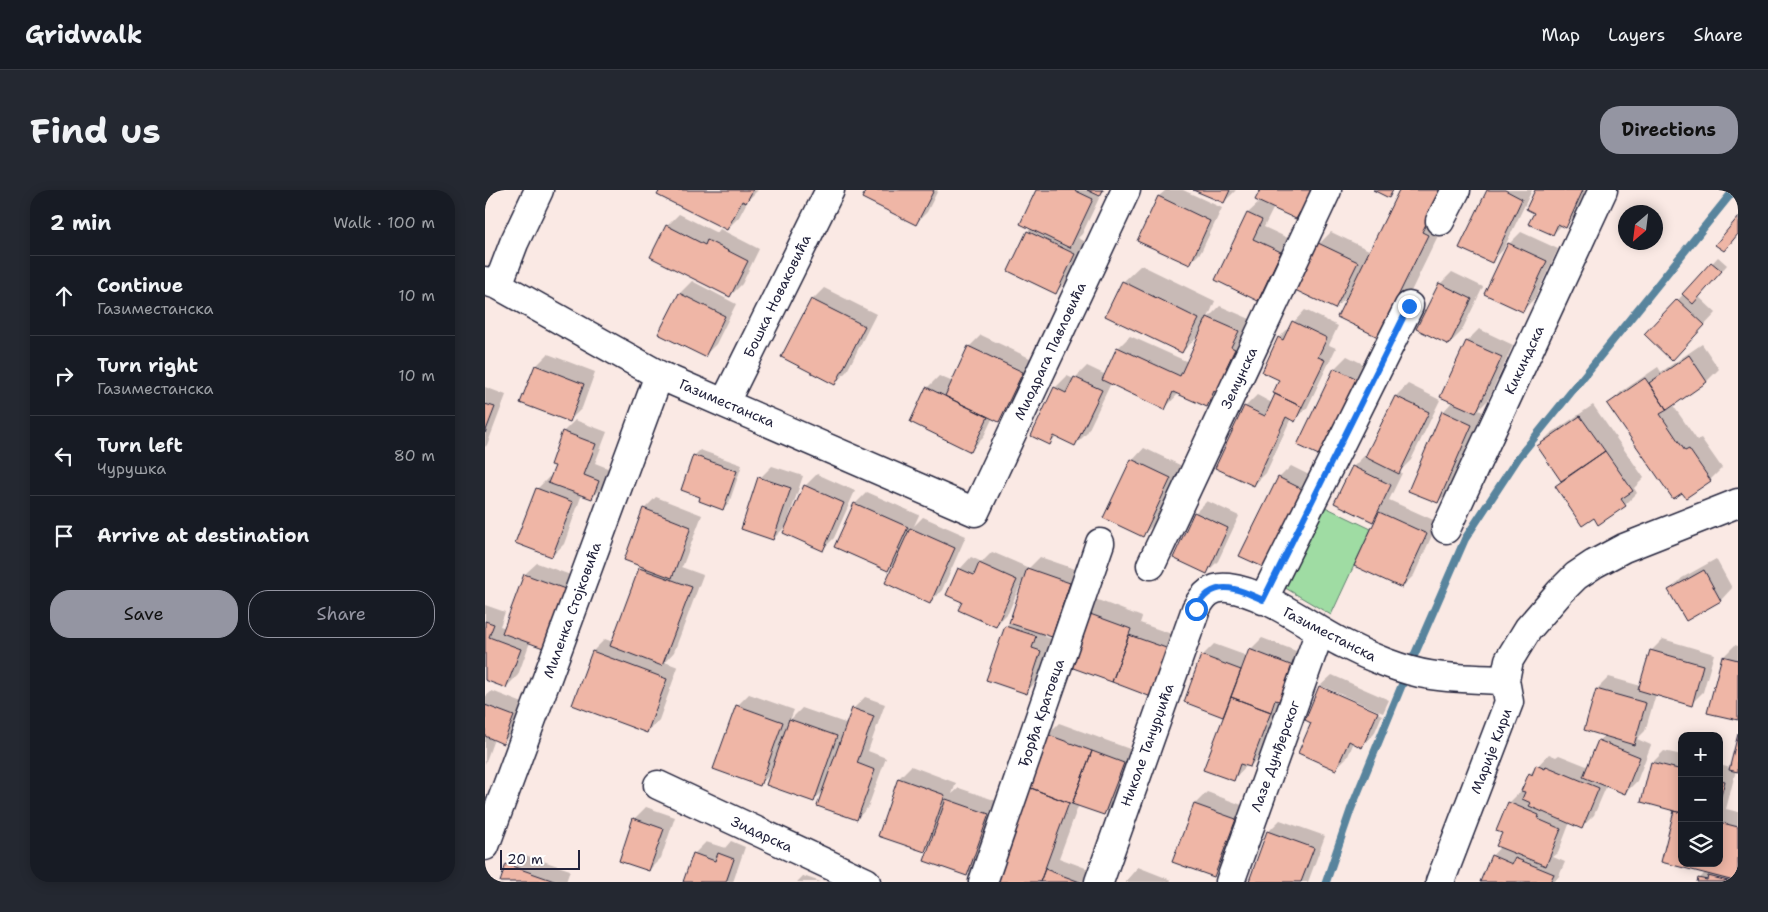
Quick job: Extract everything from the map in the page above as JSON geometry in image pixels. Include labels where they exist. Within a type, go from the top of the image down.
[{"type":"street","points":[[491,283],[514,243],[539,190]]},
{"type":"street","name":"Бошка Новаковића","points":[[725,402],[830,190]]},
{"type":"street","name":"Миодрага Павловића","points":[[975,512],[1126,190]]},
{"type":"street","name":"Земунска","points":[[1151,565],[1327,190]]},
{"type":"street","points":[[1440,221],[1456,190]]},
{"type":"street","name":"Кикиндска","points":[[1446,529],[1603,190]]},
{"type":"street","name":"Газиместанска","points":[[491,283],[659,375],[975,512]]},
{"type":"street","points":[[1263,600],[1409,306]]},
{"type":"street","name":"Миленка Стојковића","points":[[485,846],[659,375]]},
{"type":"street","name":"Марије Кири","points":[[1440,882],[1509,702],[1505,680],[1509,660],[1529,629],[1576,576],[1594,564],[1624,548],[1738,503]]},
{"type":"street","name":"Ђорђа Кратовца","points":[[983,882],[1099,543]]},
{"type":"street","name":"Газиместанска","points":[[1196,609],[1206,594],[1213,589],[1242,590],[1345,645],[1382,661],[1428,675],[1505,680]]},
{"type":"street","name":"Николе Танурџића","points":[[1099,882],[1196,609]]},
{"type":"street","name":"Лазе Дунђерског","points":[[1230,882],[1320,631]]},
{"type":"street","name":"Зидарска","points":[[658,785],[867,882]]},
{"type":"green space","points":[[1321,505],[1371,529],[1331,615],[1282,586]]},
{"type":"building","points":[[660,190],[753,190],[746,203],[742,201],[727,230],[657,195]]},
{"type":"building","points":[[866,190],[934,190],[916,225],[862,198]]},
{"type":"building","points":[[1036,190],[1074,190],[1093,199],[1070,248],[1020,224]]},
{"type":"building","points":[[1087,190],[1103,190],[1100,196]]},
{"type":"building","points":[[1193,190],[1230,190],[1224,203]]},
{"type":"building","points":[[1260,190],[1317,190],[1305,214],[1300,212],[1296,219],[1255,200]]},
{"type":"building","points":[[1373,190],[1393,190],[1389,198]]},
{"type":"building","points":[[1399,190],[1443,190],[1422,232],[1428,235],[1378,337],[1337,317]]},
{"type":"building","points":[[1487,190],[1505,190],[1522,199],[1492,263],[1459,248]]},
{"type":"building","points":[[1535,190],[1583,190],[1566,228],[1558,224],[1553,235],[1528,224],[1534,213],[1526,209]]},
{"type":"building","points":[[1158,196],[1210,221],[1190,265],[1137,241]]},
{"type":"building","points":[[1247,213],[1262,220],[1253,239],[1281,252],[1258,301],[1215,280]]},
{"type":"building","points":[[1738,217],[1738,234],[1724,251],[1715,245]]},
{"type":"building","points":[[666,225],[705,245],[707,240],[748,261],[730,297],[650,257]]},
{"type":"building","points":[[1027,231],[1075,254],[1056,294],[1008,271]]},
{"type":"building","points":[[1318,243],[1358,262],[1335,309],[1295,290]]},
{"type":"building","points":[[1508,243],[1547,261],[1523,312],[1484,294]]},
{"type":"building","points":[[1711,262],[1722,271],[1693,304],[1682,294]]},
{"type":"building","points":[[1122,281],[1199,319],[1182,353],[1105,316]]},
{"type":"building","points":[[1439,283],[1472,299],[1449,345],[1416,329]]},
{"type":"building","points":[[679,293],[725,316],[705,357],[658,334]]},
{"type":"building","points":[[811,299],[865,326],[835,385],[781,357]]},
{"type":"building","points":[[1677,299],[1705,325],[1672,361],[1644,334]]},
{"type":"building","points":[[1207,317],[1239,331],[1231,347],[1235,349],[1226,368],[1229,370],[1218,394],[1214,391],[1207,407],[1173,392],[1165,410],[1102,380],[1117,347],[1180,376]]},
{"type":"building","points":[[1292,321],[1327,338],[1318,357],[1325,360],[1302,407],[1273,393],[1279,380],[1262,372],[1278,337],[1283,340]]},
{"type":"building","points":[[1466,341],[1502,357],[1476,413],[1440,397]]},
{"type":"building","points":[[968,346],[1023,372],[999,422],[945,396]]},
{"type":"building","points":[[1689,355],[1707,382],[1667,410],[1649,383]]},
{"type":"building","points":[[535,365],[584,384],[570,422],[520,403]]},
{"type":"building","points":[[1334,368],[1362,381],[1325,458],[1297,445]]},
{"type":"building","points":[[1074,377],[1102,390],[1075,446],[1054,436],[1050,445],[1031,436],[1054,387],[1066,393]]},
{"type":"building","points":[[1645,378],[1667,410],[1660,414],[1685,451],[1689,449],[1711,481],[1686,498],[1682,493],[1673,499],[1607,404]]},
{"type":"building","points":[[926,387],[988,417],[971,452],[910,422]]},
{"type":"building","points":[[1275,394],[1302,407],[1295,422],[1286,417],[1254,486],[1215,468],[1244,406],[1265,416]]},
{"type":"building","points":[[1395,396],[1429,412],[1399,474],[1365,457]]},
{"type":"building","points":[[485,404],[495,407],[485,433]]},
{"type":"building","points":[[1442,411],[1472,425],[1438,503],[1408,491]]},
{"type":"building","points":[[1580,416],[1605,451],[1561,481],[1537,446]]},
{"type":"building","points":[[562,431],[596,444],[584,475],[599,481],[592,499],[548,483],[555,466],[550,465]]},
{"type":"building","points":[[1605,451],[1633,491],[1621,499],[1626,506],[1598,525],[1594,518],[1582,526],[1555,486]]},
{"type":"building","points":[[693,455],[737,471],[723,510],[699,501],[700,497],[681,490]]},
{"type":"building","points":[[1131,459],[1171,478],[1143,537],[1103,518]]},
{"type":"building","points":[[1352,466],[1391,485],[1373,522],[1334,503]]},
{"type":"building","points":[[758,477],[791,488],[773,540],[741,529]]},
{"type":"building","points":[[1278,477],[1310,493],[1272,571],[1239,556]]},
{"type":"building","points":[[804,485],[844,503],[823,551],[783,533]]},
{"type":"building","points":[[536,488],[573,502],[552,557],[515,543]]},
{"type":"building","points":[[854,503],[908,527],[888,571],[834,547]]},
{"type":"building","points":[[643,508],[691,527],[672,578],[624,560]]},
{"type":"building","points":[[1194,512],[1228,528],[1207,574],[1173,558]]},
{"type":"building","points":[[1379,512],[1427,534],[1402,588],[1354,566]]},
{"type":"building","points":[[910,528],[955,548],[930,604],[885,583]]},
{"type":"building","points":[[979,563],[1017,580],[996,627],[958,610],[962,602],[946,595],[958,568],[974,575]]},
{"type":"building","points":[[639,568],[692,587],[662,666],[610,646]]},
{"type":"building","points":[[1027,568],[1070,583],[1052,637],[1009,623]]},
{"type":"building","points":[[1704,570],[1721,601],[1686,621],[1668,590]]},
{"type":"building","points":[[524,574],[568,590],[546,649],[502,633]]},
{"type":"building","points":[[1082,611],[1131,629],[1112,682],[1062,664]]},
{"type":"building","points":[[485,621],[494,624],[489,637],[521,649],[506,688],[485,680]]},
{"type":"building","points":[[1005,626],[1036,636],[1032,648],[1041,651],[1027,694],[986,680]]},
{"type":"building","points":[[1129,635],[1172,650],[1154,698],[1112,682]]},
{"type":"building","points":[[1249,649],[1293,666],[1279,701],[1275,700],[1271,712],[1231,697]]},
{"type":"building","points":[[1650,650],[1703,665],[1692,706],[1638,690]]},
{"type":"building","points":[[592,651],[667,679],[647,733],[572,705]]},
{"type":"building","points":[[1201,655],[1241,670],[1223,717],[1184,702]]},
{"type":"building","points":[[1722,656],[1738,660],[1738,720],[1707,713]]},
{"type":"building","points":[[1319,686],[1378,712],[1362,748],[1349,741],[1336,770],[1298,753],[1311,723],[1305,720]]},
{"type":"building","points":[[1596,689],[1646,703],[1634,745],[1584,730]]},
{"type":"building","points":[[1231,697],[1271,712],[1250,767],[1240,764],[1234,781],[1203,770]]},
{"type":"building","points":[[485,705],[514,716],[503,744],[485,736]]},
{"type":"building","points":[[736,705],[783,722],[760,786],[713,769]]},
{"type":"building","points":[[852,708],[874,716],[857,763],[875,770],[857,820],[817,806]]},
{"type":"building","points":[[789,719],[837,736],[814,802],[766,785]]},
{"type":"building","points":[[1046,734],[1092,751],[1072,804],[1026,786]]},
{"type":"building","points":[[1738,734],[1738,772],[1729,770]]},
{"type":"building","points":[[1598,740],[1640,757],[1625,794],[1583,777]]},
{"type":"building","points":[[1092,751],[1124,763],[1104,815],[1072,804]]},
{"type":"building","points":[[1651,762],[1678,769],[1678,812],[1641,802]]},
{"type":"building","points":[[1536,765],[1545,769],[1546,766],[1599,788],[1582,829],[1529,806],[1531,803],[1522,799],[1525,792],[1521,791],[1529,773],[1532,775]]},
{"type":"building","points":[[898,778],[945,795],[925,852],[878,836]]},
{"type":"building","points":[[1026,786],[1069,803],[1040,882],[991,882]]},
{"type":"building","points":[[946,799],[989,814],[967,876],[924,861]]},
{"type":"building","points":[[1508,802],[1539,815],[1538,819],[1561,829],[1546,866],[1496,846],[1502,833],[1496,831]]},
{"type":"building","points":[[1194,804],[1236,819],[1214,877],[1172,862]]},
{"type":"building","points":[[1674,811],[1678,812],[1678,866],[1661,862]]},
{"type":"building","points":[[633,818],[664,829],[649,871],[619,861]]},
{"type":"building","points":[[1723,823],[1738,827],[1738,882],[1680,867],[1723,867]]},
{"type":"building","points":[[1267,831],[1314,848],[1301,882],[1249,881]]},
{"type":"building","points":[[693,853],[715,861],[718,853],[734,859],[726,882],[683,882]]},
{"type":"building","points":[[1491,855],[1512,864],[1515,858],[1554,874],[1550,882],[1480,882]]},
{"type":"building","points":[[506,864],[557,882],[500,882]]},
{"type":"building","points":[[1045,869],[1080,882],[1040,882]]},
{"type":"building","points":[[1708,876],[1732,882],[1697,882],[1698,878],[1707,880]]},
{"type":"waterway","points":[[1410,665],[1465,539],[1518,458],[1734,190]]},
{"type":"waterway","points":[[1326,882],[1351,809],[1406,675]]},
{"type":"route","points":[[1196,609],[1206,594],[1213,589],[1242,590],[1263,600],[1409,306]]}]
